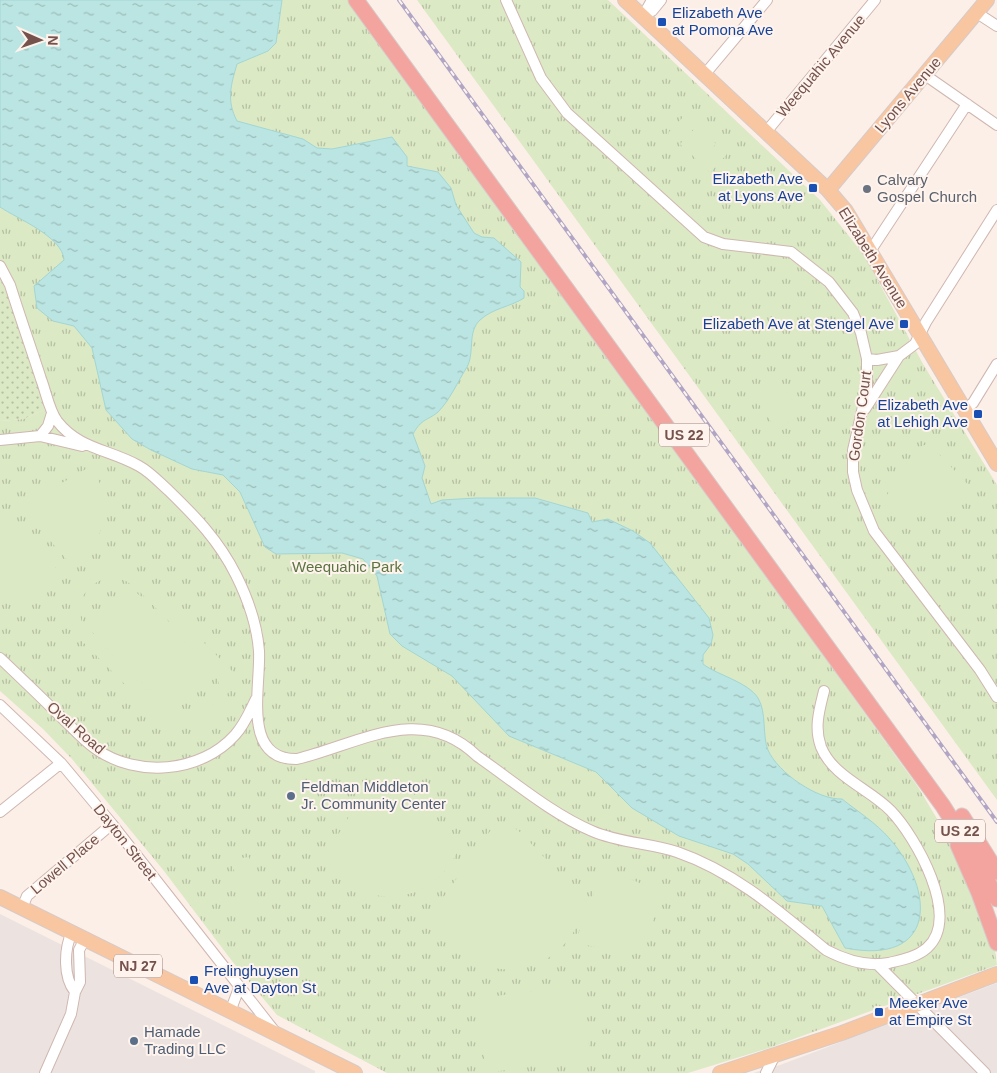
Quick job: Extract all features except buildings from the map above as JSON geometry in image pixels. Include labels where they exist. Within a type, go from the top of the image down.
[{"type":"highway","name":"US 22","points":[[356,0],[915,768],[964,837],[997,899]]},
{"type":"highway","name":"US 22","points":[[367,0],[956,808],[997,872]]},
{"type":"highway","points":[[915,768],[960,848],[997,943]]},
{"type":"main road","name":"Elizabeth Avenue","points":[[626,0],[828,190],[846,211],[997,464]]},
{"type":"main road","name":"Lyons Avenue","points":[[828,190],[987,0]]},
{"type":"main road","name":"NJ 27","points":[[0,897],[276,1034],[332,1068],[355,1073]]},
{"type":"main road","points":[[720,1073],[774,1057],[842,1033],[997,974]]},
{"type":"street","name":"Gordon Court","points":[[506,0],[542,78],[567,113],[704,237],[723,244],[792,252],[828,282],[853,313],[868,359],[867,389],[853,450],[853,472],[857,490],[874,530],[980,670],[997,697]]},
{"type":"street","points":[[643,16],[652,0]]},
{"type":"street","points":[[643,16],[652,11],[661,0]]},
{"type":"street","points":[[705,74],[767,0]]},
{"type":"street","name":"Weequahic Avenue","points":[[766,132],[875,0]]},
{"type":"street","points":[[976,13],[997,26]]},
{"type":"street","points":[[925,75],[997,124]]},
{"type":"street","points":[[871,250],[967,104]]},
{"type":"street","points":[[868,359],[882,360],[899,356],[916,344],[997,210]]},
{"type":"street","points":[[0,266],[10,286],[52,413],[67,431],[90,448]]},
{"type":"street","points":[[862,414],[899,356]]},
{"type":"street","points":[[964,410],[973,403],[997,364]]},
{"type":"street","points":[[40,436],[48,426],[52,413]]},
{"type":"street","points":[[0,440],[40,436],[90,448],[140,466],[201,522],[215,539],[237,578],[251,612],[258,650],[257,698],[261,737],[266,749],[272,754],[297,759],[392,730],[421,729],[439,733],[465,746],[575,823],[594,832],[677,852],[759,894],[826,950],[860,963],[882,964],[921,952],[932,942],[938,925],[938,902],[926,865],[903,826],[891,810],[833,765],[822,748],[816,726],[824,692]]},
{"type":"street","name":"Oval Road","points":[[0,658],[96,749],[116,760],[138,766],[161,768],[182,765],[217,750],[240,728],[257,698]]},
{"type":"street","name":"Dayton Street","points":[[1,708],[61,763],[112,824],[239,988],[246,993],[276,1034]]},
{"type":"street","points":[[0,812],[61,763]]},
{"type":"street","name":"Lowell Place","points":[[22,908],[27,896],[112,824]]},
{"type":"street","points":[[72,932],[67,943],[67,976],[68,983],[74,992]]},
{"type":"street","points":[[45,1073],[71,1014],[74,992],[80,982],[79,950],[85,939]]},
{"type":"street","points":[[882,964],[911,990],[918,1003],[986,1073]]},
{"type":"street","points":[[230,1012],[239,988]]},
{"type":"street","points":[[766,1073],[774,1057]]},
{"type":"shaded area","points":[[0,914],[315,1071],[315,1073],[0,1073]]},
{"type":"shaded area","points":[[997,983],[997,1073],[753,1073],[780,1065]]},
{"type":"green space","name":"Weequahic Park","points":[[0,0],[350,0],[918,787],[958,854],[994,944],[997,965],[769,1048],[688,1073],[387,1073],[277,1015],[232,961],[164,871],[72,759],[43,729],[0,691],[0,421],[24,419],[50,407],[0,266]]},
{"type":"green space","points":[[417,0],[608,0],[820,200],[864,255],[923,364],[997,485],[997,800]]},
{"type":"green space","points":[[685,115],[694,123],[676,141],[668,133]]},
{"type":"green space","points":[[697,126],[705,133],[688,152],[680,144]]},
{"type":"green space","points":[[708,136],[716,144],[699,162],[691,154]]},
{"type":"green space","points":[[719,146],[727,154],[710,173],[702,165]]},
{"type":"green space","points":[[0,266],[50,407],[24,419],[0,421]]},
{"type":"green space","points":[[778,379],[801,413],[777,430],[753,396]]},
{"type":"green space","points":[[924,445],[933,448],[975,492],[954,509],[943,514],[931,516],[907,514],[882,503],[915,450]]},
{"type":"green space","points":[[91,466],[103,494],[104,520],[94,545],[74,568],[27,514],[26,507],[29,502]]},
{"type":"green space","points":[[9,522],[17,526],[64,577],[50,589],[27,599],[0,601],[0,529]]},
{"type":"green space","points":[[119,557],[240,679],[229,690],[222,709],[209,722],[193,727],[184,727],[159,719],[82,641],[77,633],[73,625],[70,608],[74,592],[86,578]],"holes":[[[116,578],[126,581],[136,588],[215,668],[219,680],[215,700],[201,714],[191,718],[169,713],[84,627],[81,618],[81,601],[90,587],[106,579]]]},
{"type":"green space","points":[[130,586],[211,668],[169,710],[88,628]]},
{"type":"green space","points":[[380,774],[390,774],[416,796],[460,846],[448,867],[433,882],[415,892],[396,896],[376,895],[357,888],[339,876],[324,858],[359,800]]},
{"type":"green space","points":[[508,823],[520,832],[586,901],[575,929],[559,950],[538,963],[514,969],[490,967],[467,958],[447,940],[431,915],[495,824]]},
{"type":"green space","points":[[249,857],[252,888],[236,889],[233,859]]},
{"type":"green space","points":[[616,873],[661,892],[653,922],[647,933],[639,941],[619,948],[597,947],[575,942],[599,880]]},
{"type":"green space","points":[[253,893],[254,923],[236,923],[235,894]]},
{"type":"green space","points":[[580,984],[591,1058],[486,1073],[476,999]]},
{"type":"water","points":[[0,0],[282,0],[276,43],[268,51],[237,64],[231,86],[231,99],[237,121],[303,139],[317,148],[332,149],[392,137],[407,157],[407,166],[438,172],[451,188],[456,205],[474,233],[482,237],[494,238],[521,262],[520,287],[524,291],[524,298],[490,313],[480,320],[472,336],[471,355],[467,367],[454,390],[438,412],[422,422],[413,434],[425,466],[422,478],[431,504],[442,500],[476,498],[535,498],[588,513],[592,522],[608,519],[633,531],[650,543],[709,618],[713,635],[711,644],[703,655],[703,664],[747,687],[758,698],[763,710],[766,744],[773,759],[780,768],[811,790],[832,798],[842,799],[878,827],[889,838],[904,859],[915,880],[920,901],[919,920],[912,935],[897,946],[875,951],[845,948],[822,906],[787,901],[748,864],[733,854],[679,836],[632,808],[596,772],[509,736],[452,676],[402,646],[390,634],[377,576],[363,559],[342,553],[276,554],[265,547],[240,492],[223,475],[192,469],[132,439],[106,410],[92,348],[74,326],[53,321],[37,308],[34,286],[64,260],[62,252],[48,236],[0,207]]},
{"type":"railway","points":[[399,0],[997,822]]},
{"type":"place","name":"Elizabeth Ave at Pomona Ave","points":[[662,22]]},
{"type":"place","name":"Elizabeth Ave at Lyons Ave","points":[[813,188]]},
{"type":"place","name":"Calvary Gospel Church","points":[[867,189]]},
{"type":"place","name":"Elizabeth Ave at Stengel Ave","points":[[904,324]]},
{"type":"place","name":"Elizabeth Ave at Lehigh Ave","points":[[978,414]]},
{"type":"place","name":"Feldman Middleton Jr. Community Center","points":[[291,796]]},
{"type":"place","name":"Frelinghuysen Ave at Dayton St","points":[[194,980]]},
{"type":"place","name":"Meeker Ave at Empire St","points":[[879,1012]]},
{"type":"place","name":"Hamade Trading LLC","points":[[134,1041]]}]
